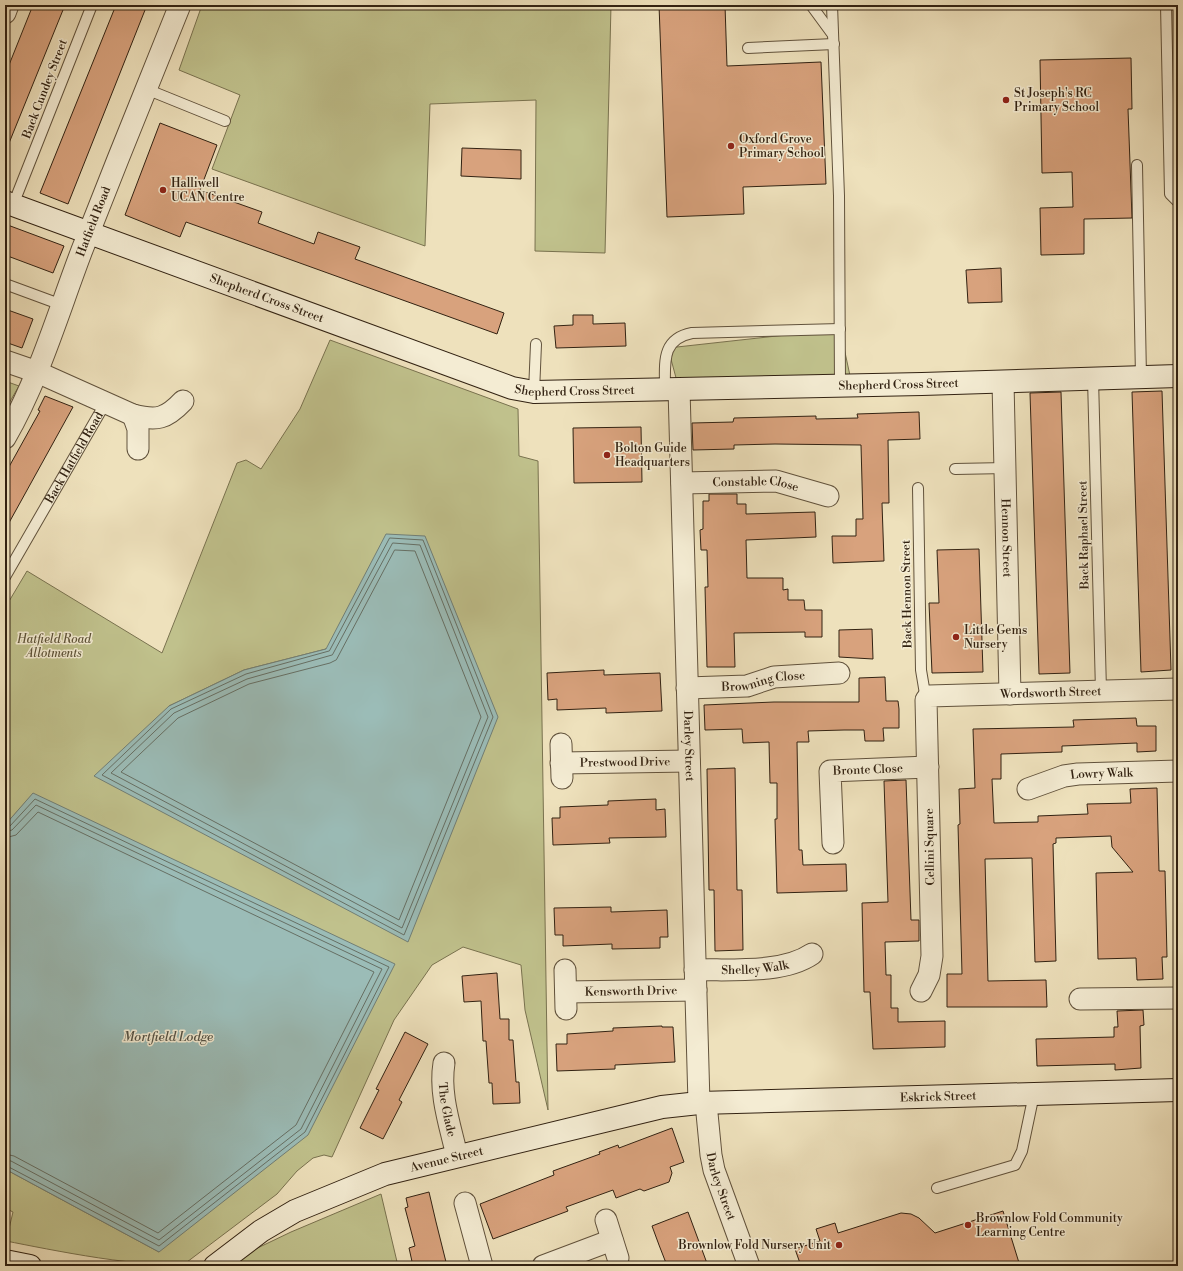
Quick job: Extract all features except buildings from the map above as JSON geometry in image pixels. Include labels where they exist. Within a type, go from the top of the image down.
[{"type":"street","points":[[5,13],[8,5]]},
{"type":"street","name":"Hatfield Road","points":[[5,438],[22,408],[37,372],[89,233],[180,5]]},
{"type":"street","name":"Shepherd Cross Street","points":[[9,204],[512,388],[534,392],[1003,382],[1178,376]]},
{"type":"street","name":"Back Hatfield Road","points":[[5,361],[37,372],[106,402]]},
{"type":"street","name":"Hennon Street","points":[[1003,382],[1010,694]]},
{"type":"street","name":"Darley Street","points":[[672,389],[682,483],[695,980],[703,1103],[714,1170],[749,1266]]},
{"type":"street","points":[[106,402],[133,415],[146,418],[161,418],[172,413],[183,401]]},
{"type":"street","points":[[133,415],[138,429],[138,449]]},
{"type":"street","name":"Constable Close","points":[[682,483],[776,481],[828,496]]},
{"type":"street","name":"Browning Close","points":[[687,688],[747,686],[774,677],[839,673]]},
{"type":"street","name":"Wordsworth Street","points":[[926,700],[929,696],[934,695],[1178,688]]},
{"type":"street","name":"Cellini Square","points":[[921,991],[929,975],[932,956],[926,700]]},
{"type":"street","name":"Prestwood Drive","points":[[561,762],[689,761]]},
{"type":"street","name":"Bronte Close","points":[[833,842],[830,771],[928,767]]},
{"type":"street","name":"Lowry Walk","points":[[1028,789],[1064,776],[1078,774],[1178,771]]},
{"type":"street","name":"Shelley Walk","points":[[695,980],[777,967],[802,961],[812,954]]},
{"type":"street","name":"Kensworth Drive","points":[[566,970],[566,1000],[695,980]]},
{"type":"street","points":[[1080,999],[1178,998]]},
{"type":"street","name":"The Glade","points":[[444,1063],[442,1092],[457,1156]]},
{"type":"street","name":"Eskrick Street","points":[[703,1103],[1178,1090]]},
{"type":"street","name":"Avenue Street","points":[[214,1266],[261,1231],[295,1211],[385,1174],[662,1107],[703,1103]]},
{"type":"street","points":[[465,1203],[482,1266]]},
{"type":"street","points":[[543,1266],[615,1249],[606,1220]]},
{"type":"street","points":[[5,1261],[30,1266]]},
{"type":"lane","name":"Back Cundey Street","points":[[9,204],[92,5]]},
{"type":"lane","points":[[811,5],[834,40]]},
{"type":"lane","points":[[832,5],[834,40],[840,385]]},
{"type":"lane","points":[[1166,5],[1170,194],[1178,202]]},
{"type":"lane","points":[[748,48],[834,40]]},
{"type":"lane","points":[[146,89],[225,121]]},
{"type":"lane","points":[[1138,165],[1141,377]]},
{"type":"lane","points":[[5,284],[62,305]]},
{"type":"lane","points":[[672,389],[665,361],[668,348],[674,339],[682,335],[692,333],[840,329]]},
{"type":"lane","points":[[534,392],[536,344]]},
{"type":"lane","name":"Back Raphael Street","points":[[1093,378],[1101,691]]},
{"type":"lane","name":"Back Hatfield Road","points":[[5,577],[106,402]]},
{"type":"lane","points":[[955,469],[1006,468]]},
{"type":"lane","name":"Back Hennon Street","points":[[918,488],[921,670],[926,700]]},
{"type":"lane","points":[[937,1188],[1015,1165],[1022,1151],[1034,1094]]},
{"type":"green space","points":[[202,5],[611,5],[605,253],[535,251],[536,100],[430,104],[425,246],[212,169],[240,95],[179,70]]},
{"type":"green space","points":[[840,329],[852,385],[679,389],[668,348]]},
{"type":"green space","name":"Hatfield Road Allotments","points":[[330,340],[518,409],[519,456],[538,461],[548,1110],[525,1010],[521,965],[463,947],[432,965],[394,1020],[332,1157],[324,1155],[313,1158],[297,1171],[277,1194],[187,1262],[150,1264],[72,1254],[6,1241],[13,1212],[5,1208],[5,1169],[159,1252],[33,794],[5,825],[5,608],[27,571],[162,653],[237,463],[246,460],[261,469],[300,409]],"holes":[[[326,649],[169,706],[244,670]]]},
{"type":"green space","points":[[5,381],[19,386],[5,410]]},
{"type":"green space","points":[[381,1194],[398,1266],[232,1266],[245,1254],[291,1232]]},
{"type":"water","points":[[386,534],[425,536],[498,717],[408,942],[94,776],[169,706],[244,670],[326,649]]},
{"type":"water","name":"Mortfield Lodge","points":[[33,793],[395,964],[308,1135],[159,1252],[5,1169],[5,825]]},
{"type":"place","name":"St Joseph's RC Primary School","points":[[1006,100]]},
{"type":"place","name":"Oxford Grove Primary School","points":[[731,146]]},
{"type":"place","name":"Halliwell UCAN Centre","points":[[163,190]]},
{"type":"place","name":"Bolton Guide Headquarters","points":[[607,455]]},
{"type":"place","name":"Little Gems Nursery","points":[[956,637]]},
{"type":"place","name":"Brownlow Fold Community Learning Centre","points":[[968,1225]]},
{"type":"place","name":"Brownlow Fold Nursery Unit","points":[[839,1245]]}]
